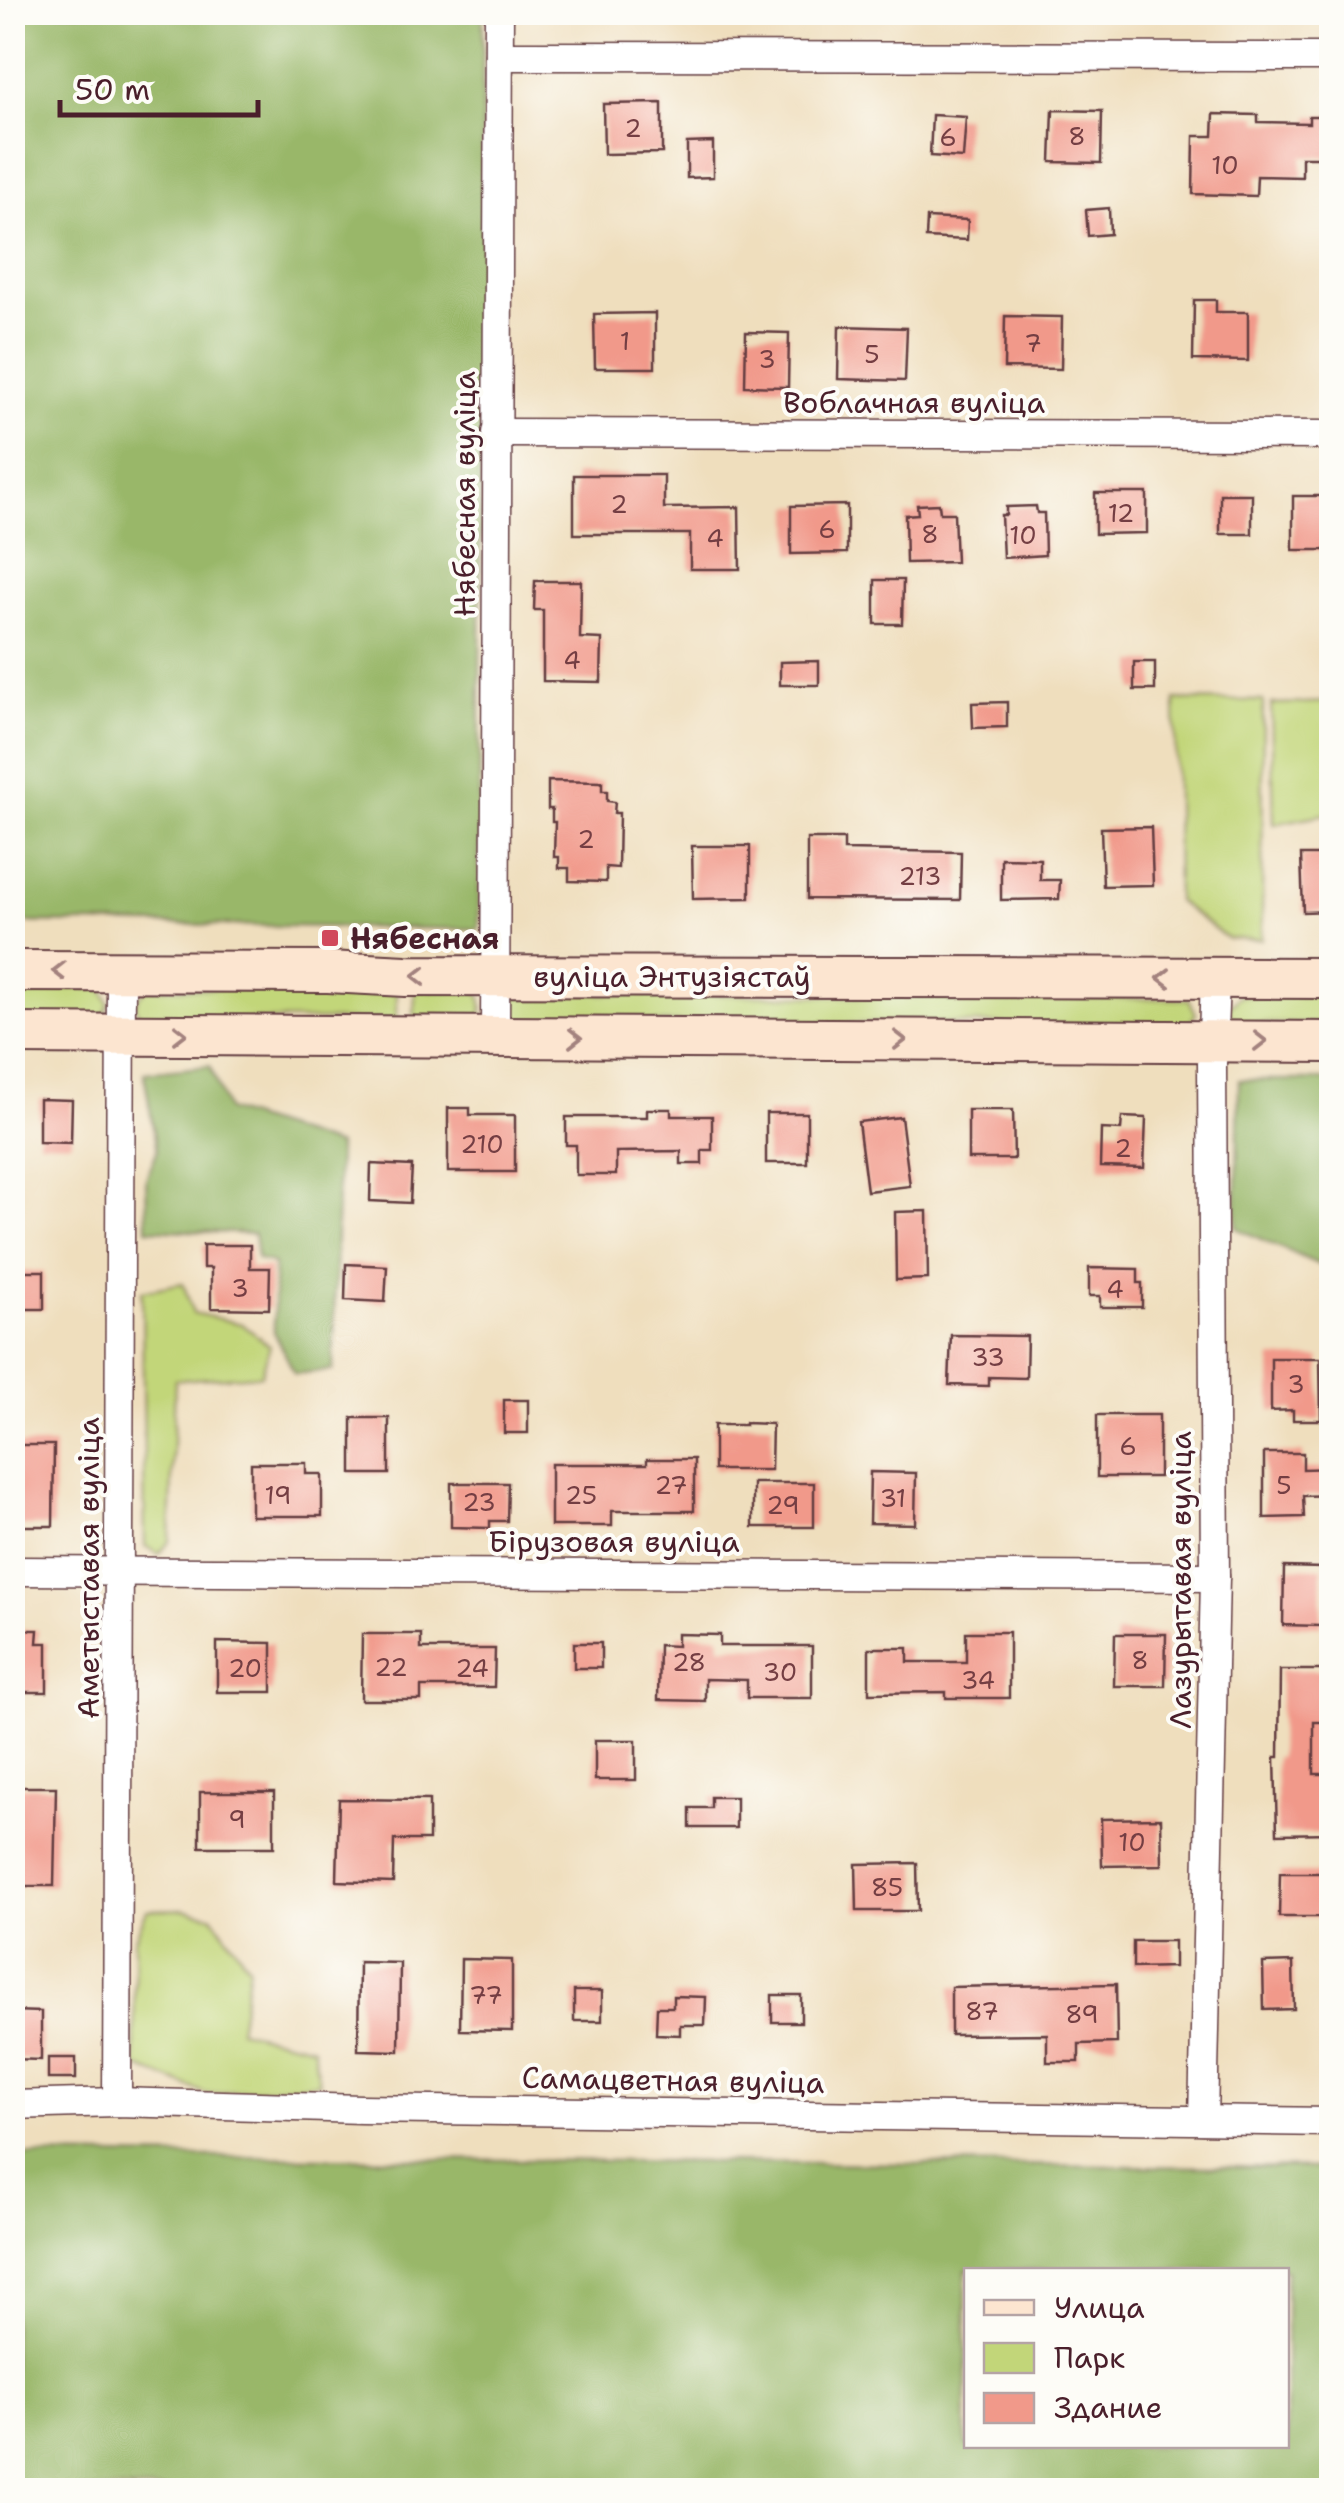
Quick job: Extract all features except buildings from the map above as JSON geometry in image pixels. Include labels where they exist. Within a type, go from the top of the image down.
[{"type":"street","name":"Нябесная вуліца","points":[[496,1038],[499,12]]},
{"type":"street","points":[[499,56],[1332,58]]},
{"type":"street","name":"Воблачная вуліца","points":[[496,433],[1332,436]]},
{"type":"street","name":"вуліца Энтузіястаў","points":[[12,971],[1332,978]]},
{"type":"street","name":"Аметыставая вуліца","points":[[116,2102],[121,972]]},
{"type":"street","name":"Лазурытавая вуліца","points":[[1203,2120],[1215,1577],[1215,978]]},
{"type":"street","name":"вуліца Энтузіястаў","points":[[12,1034],[1332,1042]]},
{"type":"street","name":"Бірузовая вуліца","points":[[12,1571],[1215,1577]]},
{"type":"street","name":"Самацветная вуліца","points":[[12,2105],[116,2102],[361,2110],[1332,2122]]},
{"type":"green space","points":[[13,12],[483,13],[479,929],[13,922]]},
{"type":"green space","points":[[1175,700],[1263,701],[1262,939],[1228,939],[1177,901]]},
{"type":"green space","points":[[1331,702],[1331,813],[1274,824],[1271,704]]},
{"type":"green space","points":[[13,988],[102,988],[109,1004],[101,1021],[13,1020]]},
{"type":"green space","points":[[149,988],[397,989],[397,1020],[149,1020],[138,1014],[135,1006]]},
{"type":"green space","points":[[415,989],[477,990],[482,1006],[478,1023],[414,1022]]},
{"type":"green space","points":[[516,993],[1189,999],[1196,1014],[1187,1025],[517,1022],[509,1015],[510,1000]]},
{"type":"green space","points":[[1240,995],[1331,996],[1331,1025],[1239,1023],[1226,1010]]},
{"type":"green space","points":[[210,1066],[227,1110],[338,1146],[333,1370],[295,1374],[274,1332],[274,1264],[257,1259],[254,1234],[147,1229],[146,1179],[157,1151],[144,1073]]},
{"type":"green space","points":[[1239,1080],[1331,1080],[1331,1270],[1236,1228]]},
{"type":"green space","points":[[183,1283],[193,1313],[242,1324],[270,1346],[261,1375],[175,1380],[170,1541],[159,1554],[145,1546],[142,1291]]},
{"type":"green space","points":[[183,1909],[212,1915],[249,1967],[239,2030],[313,2047],[319,2083],[207,2094],[135,2066],[134,1941],[147,1910]]},
{"type":"green space","points":[[12,2155],[1331,2168],[1331,2490],[13,2490]]},
{"type":"place","name":"Нябесная","points":[[330,938]]}]
